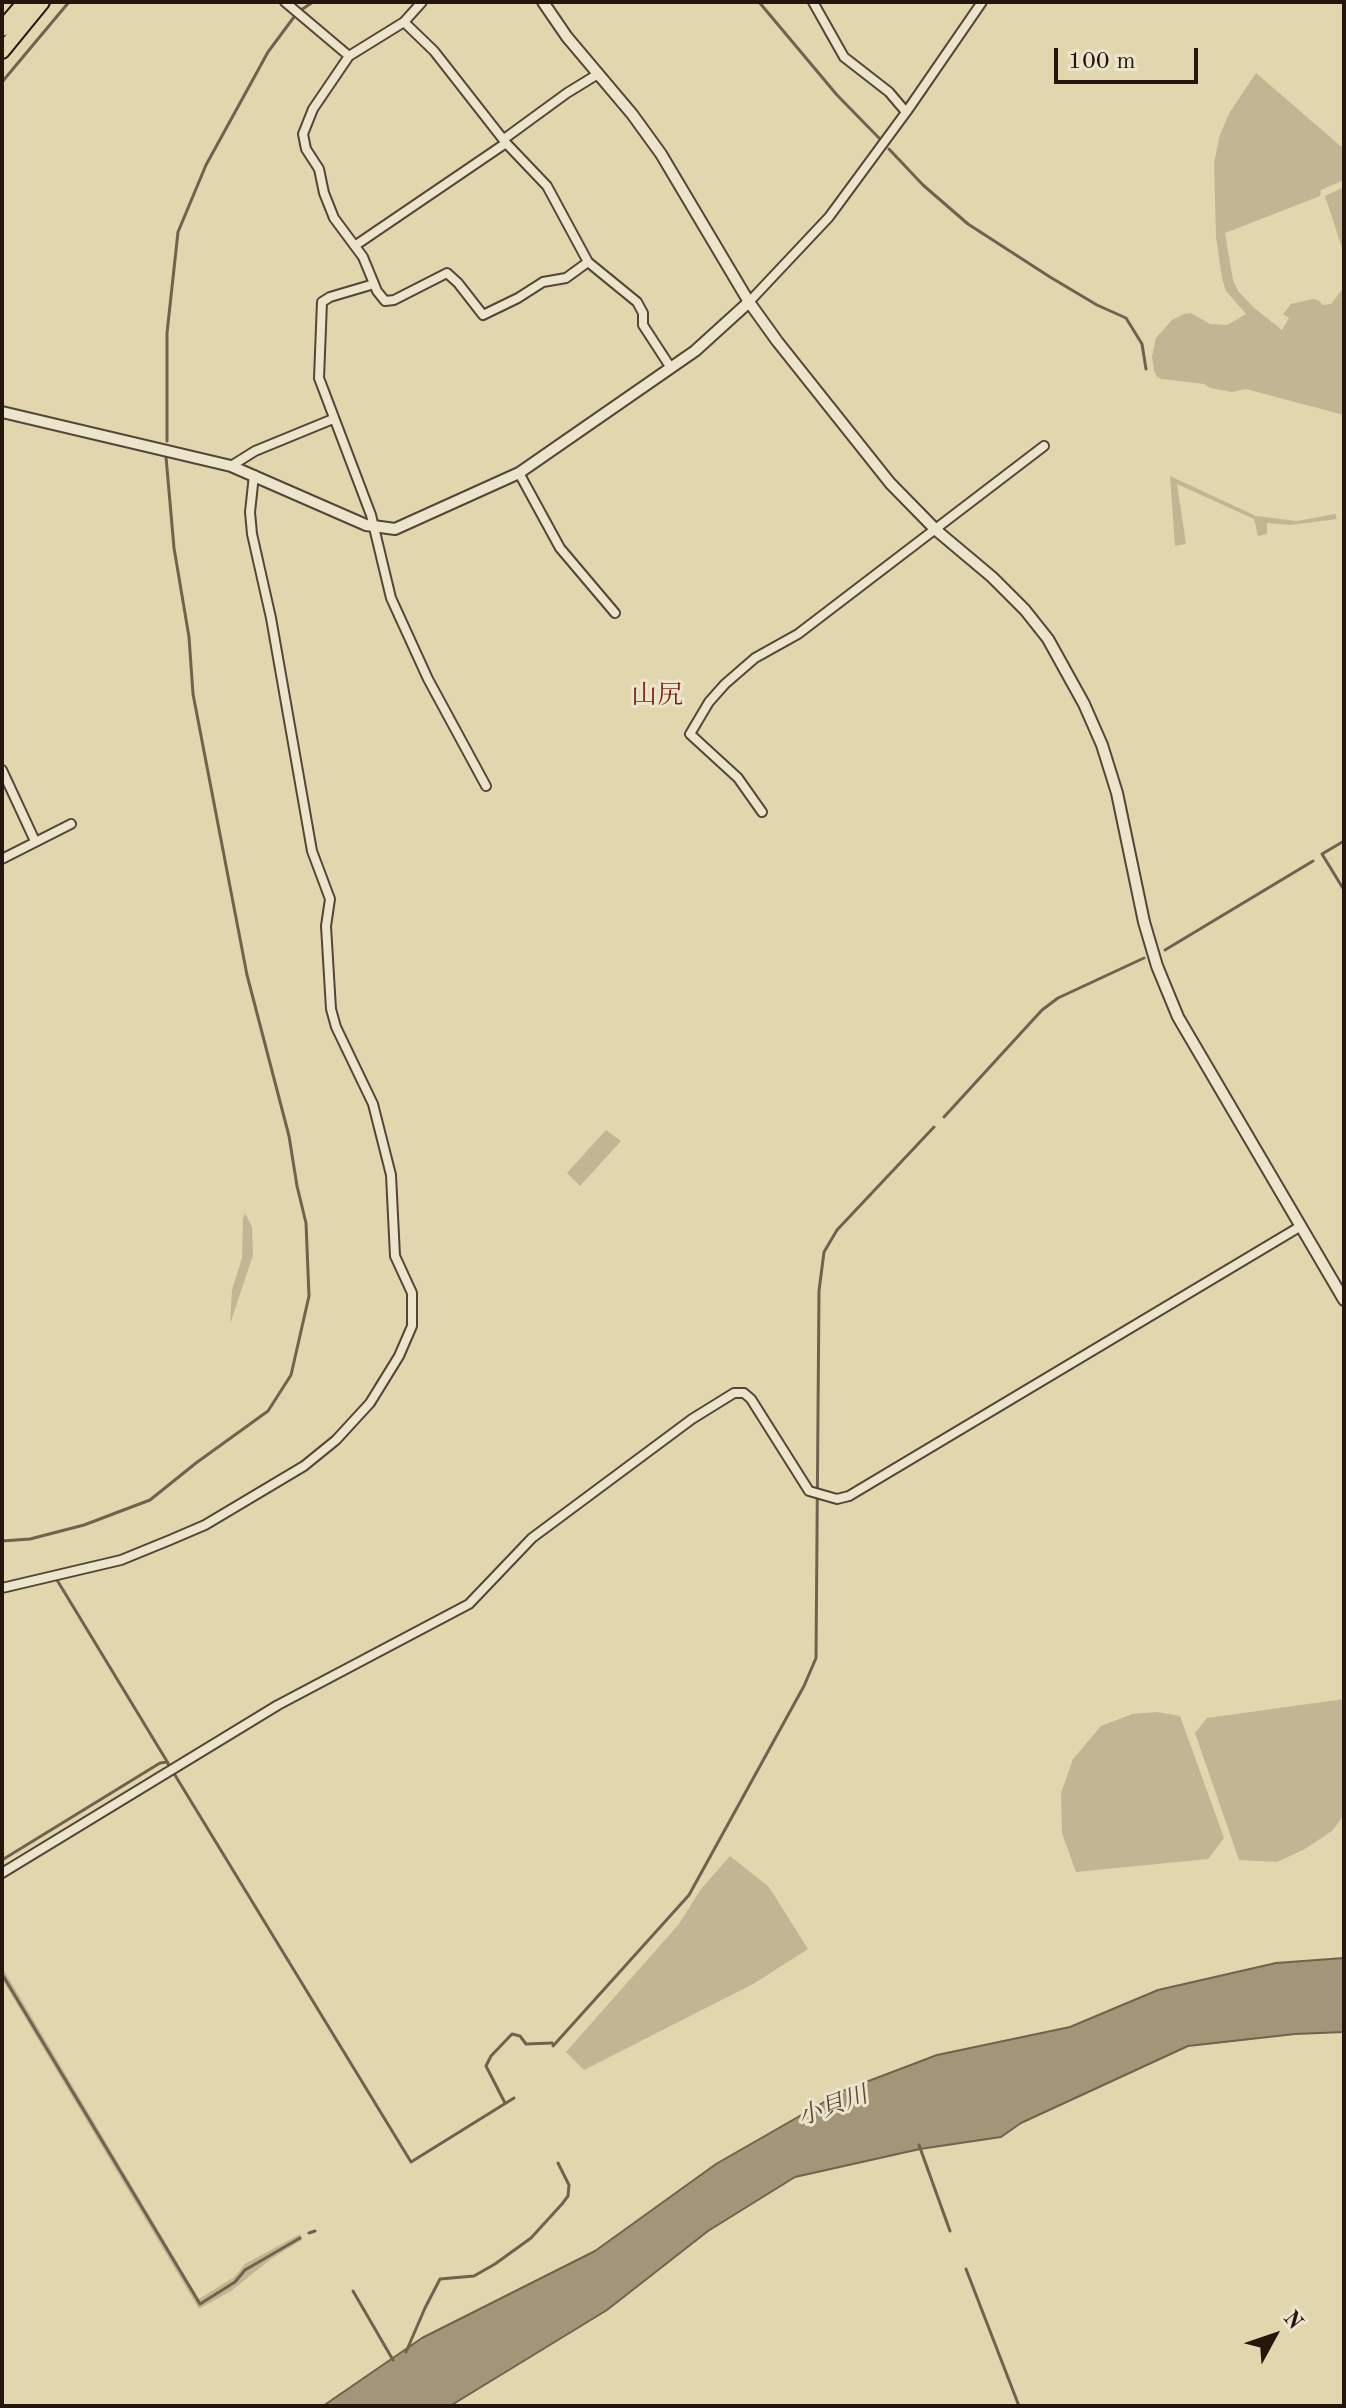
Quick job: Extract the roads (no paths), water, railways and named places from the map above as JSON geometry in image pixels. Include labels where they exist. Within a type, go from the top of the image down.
[{"type":"highway","points":[[2,29],[25,2]]},
{"type":"highway","points":[[2,51],[42,2]]},
{"type":"street","points":[[285,2],[349,56]]},
{"type":"street","points":[[422,2],[404,22],[349,56],[313,109],[304,129],[303,140],[319,169],[334,218],[356,245],[381,297],[389,301],[401,298],[447,273],[483,315],[543,282],[566,278],[588,262]]},
{"type":"street","points":[[543,2],[567,37],[632,114],[661,154],[749,302],[777,341],[890,483],[936,530],[992,577],[1048,639],[1084,704],[1102,745],[1117,793],[1144,922],[1167,992],[1198,1053],[1344,1300]]},
{"type":"street","points":[[813,2],[844,57],[889,92],[906,112]]},
{"type":"street","points":[[2,412],[231,466],[374,528],[389,530],[402,527],[519,473],[719,331],[829,217],[982,2]]},
{"type":"street","points":[[404,22],[434,51],[505,141],[547,186],[588,262],[637,302],[643,313],[643,325],[671,368]]},
{"type":"street","points":[[356,245],[505,141],[558,99],[598,74]]},
{"type":"street","points":[[374,284],[322,302],[319,372],[333,419],[374,528],[391,598],[428,679],[486,786]]},
{"type":"street","points":[[231,466],[255,451],[333,419]]},
{"type":"street","points":[[762,812],[738,778],[690,734],[709,702],[740,670],[769,648],[798,634],[1044,446]]},
{"type":"street","points":[[519,473],[560,548],[615,613]]},
{"type":"street","points":[[2,1588],[55,1578],[121,1560],[205,1525],[304,1466],[354,1423],[370,1403],[392,1368],[412,1326],[412,1293],[395,1256],[393,1187],[379,1127],[366,1085],[336,1027],[331,1009],[326,926],[330,899],[312,851],[271,618],[252,534],[250,512],[254,475]]},
{"type":"street","points":[[2,770],[35,841]]},
{"type":"street","points":[[2,859],[71,824]]},
{"type":"street","points":[[2,1873],[278,1705],[469,1604],[539,1533],[692,1419],[734,1393],[744,1393],[751,1399],[809,1491],[837,1499],[849,1496],[1301,1226]]},
{"type":"water","name":"小貝川","points":[[1344,1958],[1344,2032],[1188,2046],[1021,2123],[1001,2137],[920,2149],[795,2177],[708,2231],[607,2310],[450,2406],[323,2406],[422,2338],[595,2251],[716,2164],[845,2090],[937,2055],[1070,2027],[1158,1990],[1276,1963]]},
{"type":"waterway","points":[[2,82],[69,2]]},
{"type":"waterway","points":[[301,10],[313,2]]},
{"type":"waterway","points":[[759,2],[837,95],[879,138]]},
{"type":"waterway","points":[[167,441],[167,333],[178,232],[206,165],[268,52],[294,17]]},
{"type":"waterway","points":[[889,149],[923,185],[968,224],[1097,305],[1126,318],[1142,344],[1146,369]]},
{"type":"waterway","points":[[2,1541],[30,1539],[84,1525],[150,1500],[268,1411],[291,1375],[309,1296],[306,1223],[289,1136],[247,975],[193,694],[189,637],[174,548],[166,457]]},
{"type":"waterway","points":[[1344,841],[1322,854],[1344,890]]},
{"type":"waterway","points":[[1165,950],[1313,861]]},
{"type":"waterway","points":[[944,1117],[1042,1010],[1058,998],[1144,958]]},
{"type":"waterway","points":[[553,2046],[689,1895],[804,1686],[816,1658],[819,1291],[824,1252],[837,1230],[934,1127]]},
{"type":"waterway","points":[[57,1580],[168,1763]]},
{"type":"waterway","points":[[2,1860],[160,1763],[167,1762],[411,2162],[514,2098]]},
{"type":"waterway","points":[[2,1974],[200,2304],[235,2282],[245,2270],[300,2238]]},
{"type":"waterway","points":[[505,2103],[486,2066],[491,2056],[512,2034],[520,2036],[526,2044],[552,2043]]},
{"type":"waterway","points":[[919,2145],[950,2231]]},
{"type":"waterway","points":[[406,2352],[440,2279],[474,2276],[495,2264],[531,2238],[562,2204],[568,2196],[569,2185],[558,2163]]},
{"type":"waterway","points":[[309,2233],[315,2231]]},
{"type":"waterway","points":[[966,2269],[1019,2406]]},
{"type":"waterway","points":[[353,2291],[393,2360]]},
{"type":"district","name":"山尻","points":[[657,696]]}]
